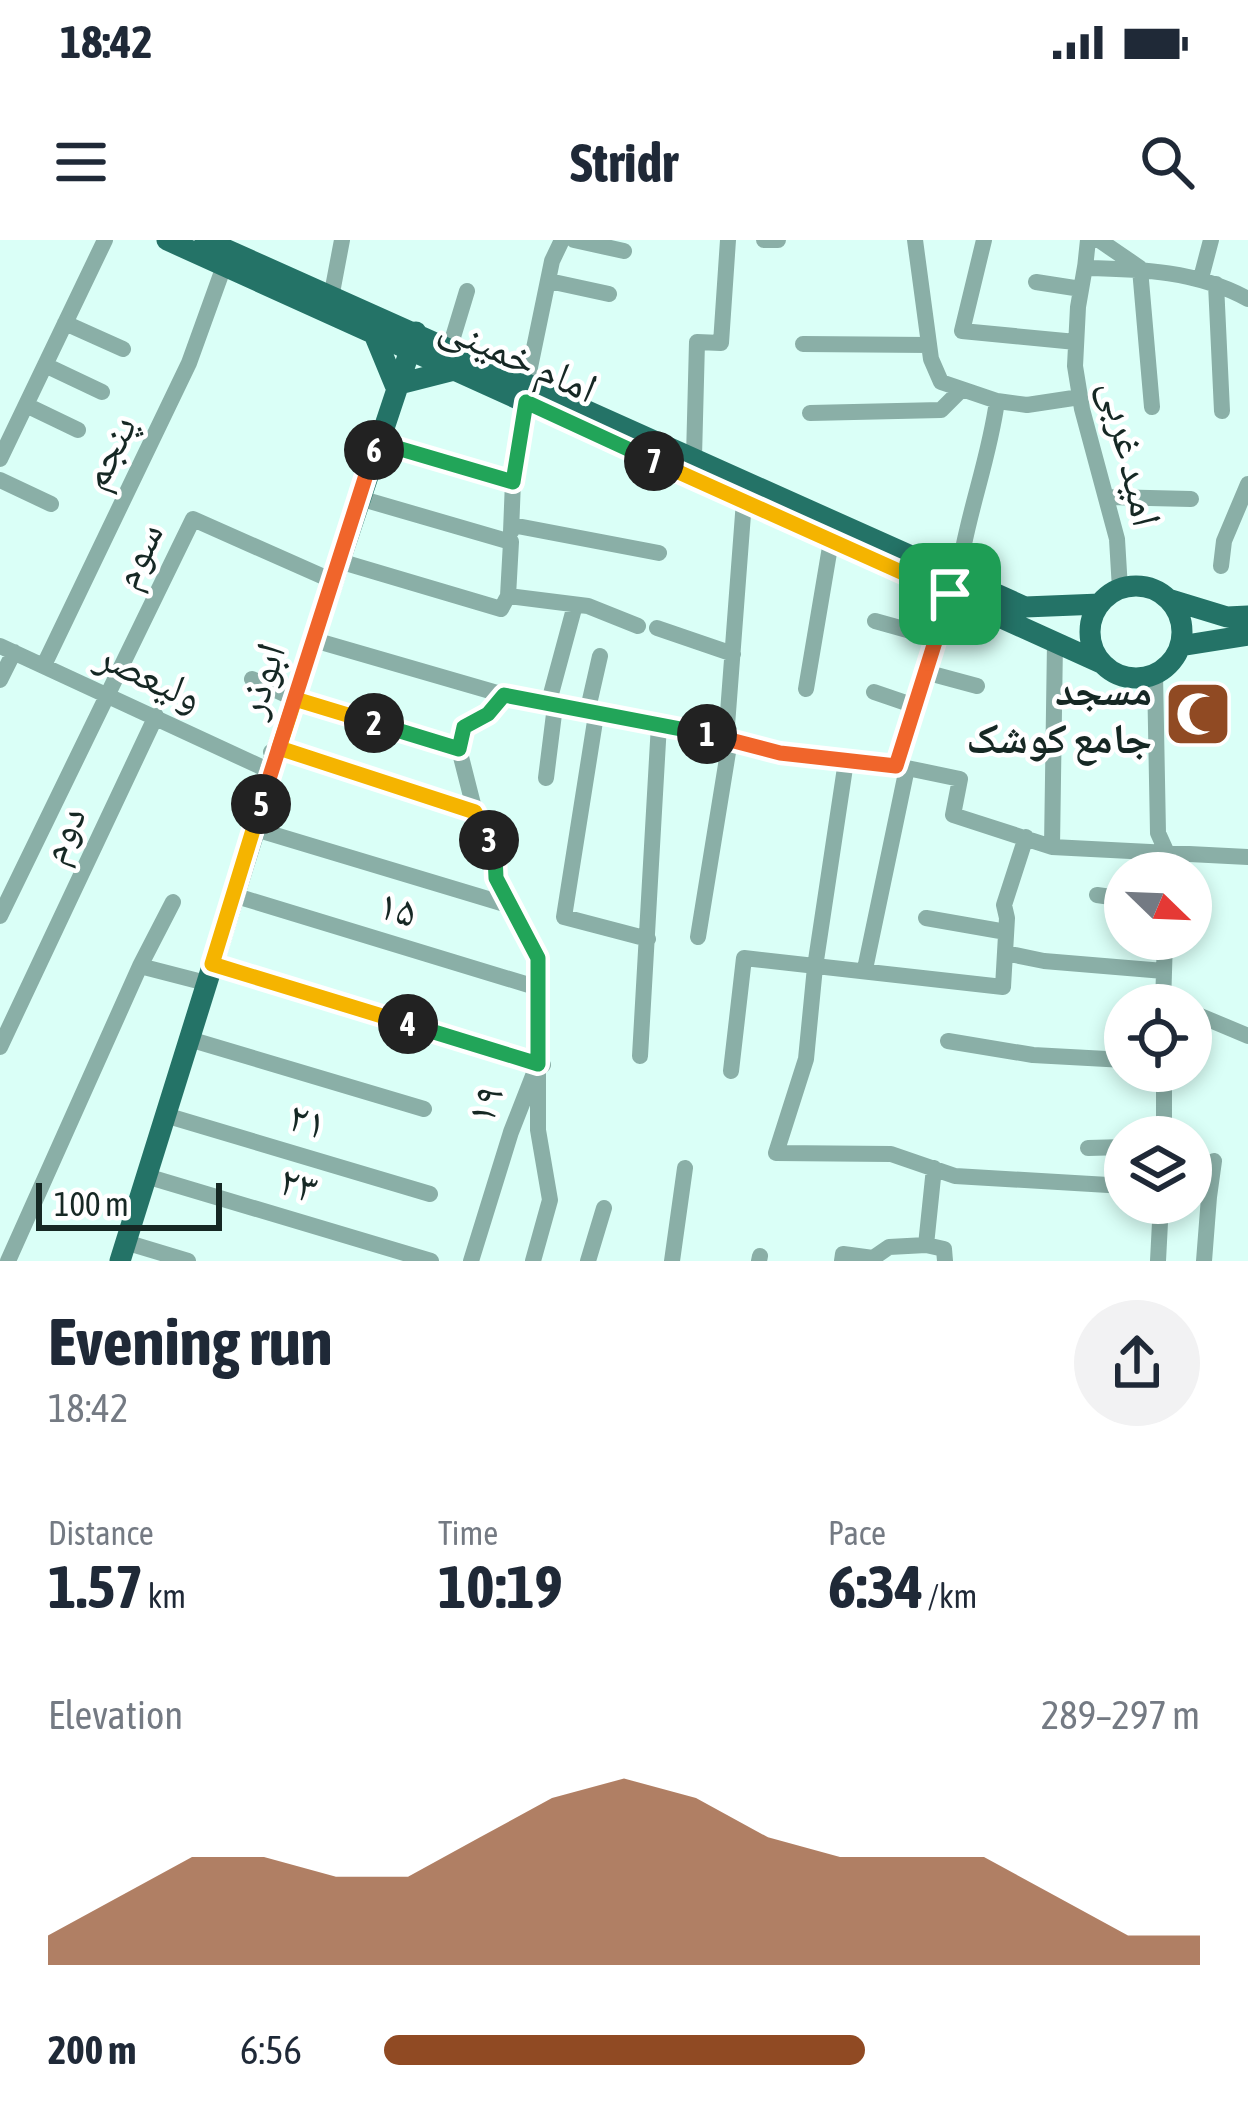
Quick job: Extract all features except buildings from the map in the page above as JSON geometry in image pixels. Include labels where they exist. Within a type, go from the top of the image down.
[{"type":"main road","name":"امام خمینی","points":[[167,240],[232,253],[374,334],[412,341]]},
{"type":"main road","name":"امام خمینی","points":[[205,240],[832,541],[1025,607],[1100,604]]},
{"type":"main road","points":[[374,334],[395,385],[452,358]]},
{"type":"main road","name":"ابوذر","points":[[123,1252],[270,771],[412,341]]},
{"type":"main road","name":"امام خمینی","points":[[526,392],[694,457],[1101,663]]},
{"type":"main road","points":[[1168,599],[1180,621],[1180,646],[1166,668],[1144,678],[1120,676],[1101,663],[1090,627],[1100,604],[1120,589],[1145,587],[1227,617],[1248,616]]},
{"type":"main road","points":[[1180,646],[1248,635]]},
{"type":"street","points":[[0,459],[105,240]]},
{"type":"street","points":[[331,298],[342,240]]},
{"type":"street","points":[[504,603],[526,392],[552,261],[562,240]]},
{"type":"street","points":[[574,240],[624,251]]},
{"type":"street","points":[[694,457],[698,342],[722,343],[728,240]]},
{"type":"street","points":[[764,240],[778,240]]},
{"type":"street","points":[[915,240],[929,345],[941,382],[1027,405],[1080,398]]},
{"type":"street","points":[[984,240],[962,331],[1076,342]]},
{"type":"street","name":"امید غربی","points":[[1088,240],[1076,342],[1080,398],[1118,539],[1120,589]]},
{"type":"street","points":[[1099,240],[1140,269],[1152,407]]},
{"type":"street","points":[[1211,240],[1209,281],[1222,410]]},
{"type":"street","name":"پنجم","points":[[44,665],[189,363],[232,253]]},
{"type":"street","points":[[1085,265],[1209,281],[1248,299]]},
{"type":"street","points":[[549,281],[609,294]]},
{"type":"street","points":[[1036,282],[1081,289]]},
{"type":"street","points":[[452,358],[467,291]]},
{"type":"street","points":[[65,323],[123,349]]},
{"type":"street","points":[[803,344],[929,345]]},
{"type":"street","points":[[45,365],[102,392]]},
{"type":"street","points":[[810,413],[941,410],[961,390]]},
{"type":"street","points":[[866,969],[915,706],[954,585],[991,442],[997,400]]},
{"type":"street","points":[[26,405],[78,430]]},
{"type":"street","points":[[377,442],[513,482]]},
{"type":"street","points":[[0,480],[51,504]]},
{"type":"street","points":[[1108,496],[1192,499]]},
{"type":"street","points":[[1221,566],[1224,541],[1245,497]]},
{"type":"street","points":[[359,498],[511,534],[659,553]]},
{"type":"street","points":[[698,937],[728,739],[744,501]]},
{"type":"street","name":"سوم","points":[[109,695],[193,519],[336,571]]},
{"type":"street","points":[[806,689],[832,541]]},
{"type":"street","points":[[336,571],[504,603],[533,599],[575,605],[733,654]]},
{"type":"street","points":[[546,778],[552,705],[575,605]]},
{"type":"street","points":[[875,621],[936,638]]},
{"type":"street","points":[[314,640],[504,695],[591,714],[658,724],[780,753],[960,779],[952,814],[1052,847],[1148,852]]},
{"type":"street","points":[[1052,847],[1055,642]]},
{"type":"street","points":[[0,680],[7,649]]},
{"type":"street","name":"ولیعصر","points":[[7,649],[270,771]]},
{"type":"street","points":[[600,656],[564,917],[648,940]]},
{"type":"street","points":[[926,672],[977,686]]},
{"type":"street","points":[[1155,674],[1158,833],[1167,852]]},
{"type":"street","points":[[252,679],[295,699],[459,749],[464,727],[488,714],[504,695]]},
{"type":"street","points":[[874,692],[915,706]]},
{"type":"street","points":[[0,916],[109,695]]},
{"type":"street","name":"دوم","points":[[0,1047],[156,716]]},
{"type":"street","points":[[640,1056],[658,724]]},
{"type":"street","points":[[248,761],[279,748],[475,812]]},
{"type":"street","name":"۱۹","points":[[459,749],[475,812],[495,855],[496,878],[538,958],[540,989],[540,1064],[511,1132],[471,1261]]},
{"type":"street","points":[[846,761],[814,967],[806,1059],[776,1153],[891,1154],[955,1175],[1104,1185]]},
{"type":"street","points":[[255,829],[508,904]]},
{"type":"street","points":[[731,1071],[744,958],[1003,987],[1004,905],[1026,837]]},
{"type":"street","points":[[1212,855],[1248,857]]},
{"type":"street","name":"۱۵","points":[[233,895],[540,989]]},
{"type":"street","points":[[1097,896],[1104,897]]},
{"type":"street","points":[[8,1261],[140,965],[173,902]]},
{"type":"street","points":[[926,918],[1006,932]]},
{"type":"street","points":[[1005,953],[1164,971]]},
{"type":"street","points":[[1164,960],[1164,984]]},
{"type":"street","points":[[140,965],[209,973],[540,1064],[538,1130],[550,1200],[533,1261]]},
{"type":"street","points":[[1212,1021],[1248,1036]]},
{"type":"street","name":"۱۹","points":[[189,1040],[424,1109]]},
{"type":"street","points":[[948,1041],[1033,1055],[1104,1059]]},
{"type":"street","name":"۲۱","points":[[165,1115],[430,1194]]},
{"type":"street","points":[[1088,1148],[1104,1148]]},
{"type":"street","points":[[1212,1166],[1214,1161]]},
{"type":"street","points":[[672,1261],[685,1168]]},
{"type":"street","points":[[926,1245],[934,1168]]},
{"type":"street","name":"۲۳","points":[[146,1176],[431,1261]]},
{"type":"street","points":[[588,1261],[604,1208]]},
{"type":"street","points":[[1158,1261],[1160,1224]]},
{"type":"street","points":[[1202,1224],[1204,1261]]},
{"type":"street","points":[[842,1261],[843,1254],[873,1258],[889,1246],[926,1245],[944,1249],[945,1261]]},
{"type":"street","points":[[123,1252],[188,1261]]},
{"type":"place","name":"مسجد جامع کوشک","points":[[1198,714]]},
{"type":"route","points":[[526,402],[950,594],[896,766],[780,753],[669,725],[504,695],[488,714],[464,727],[459,749],[295,699],[279,748],[475,812],[495,855],[496,878],[538,958],[538,1064],[212,964],[270,771],[377,442],[513,482],[526,402]]}]
